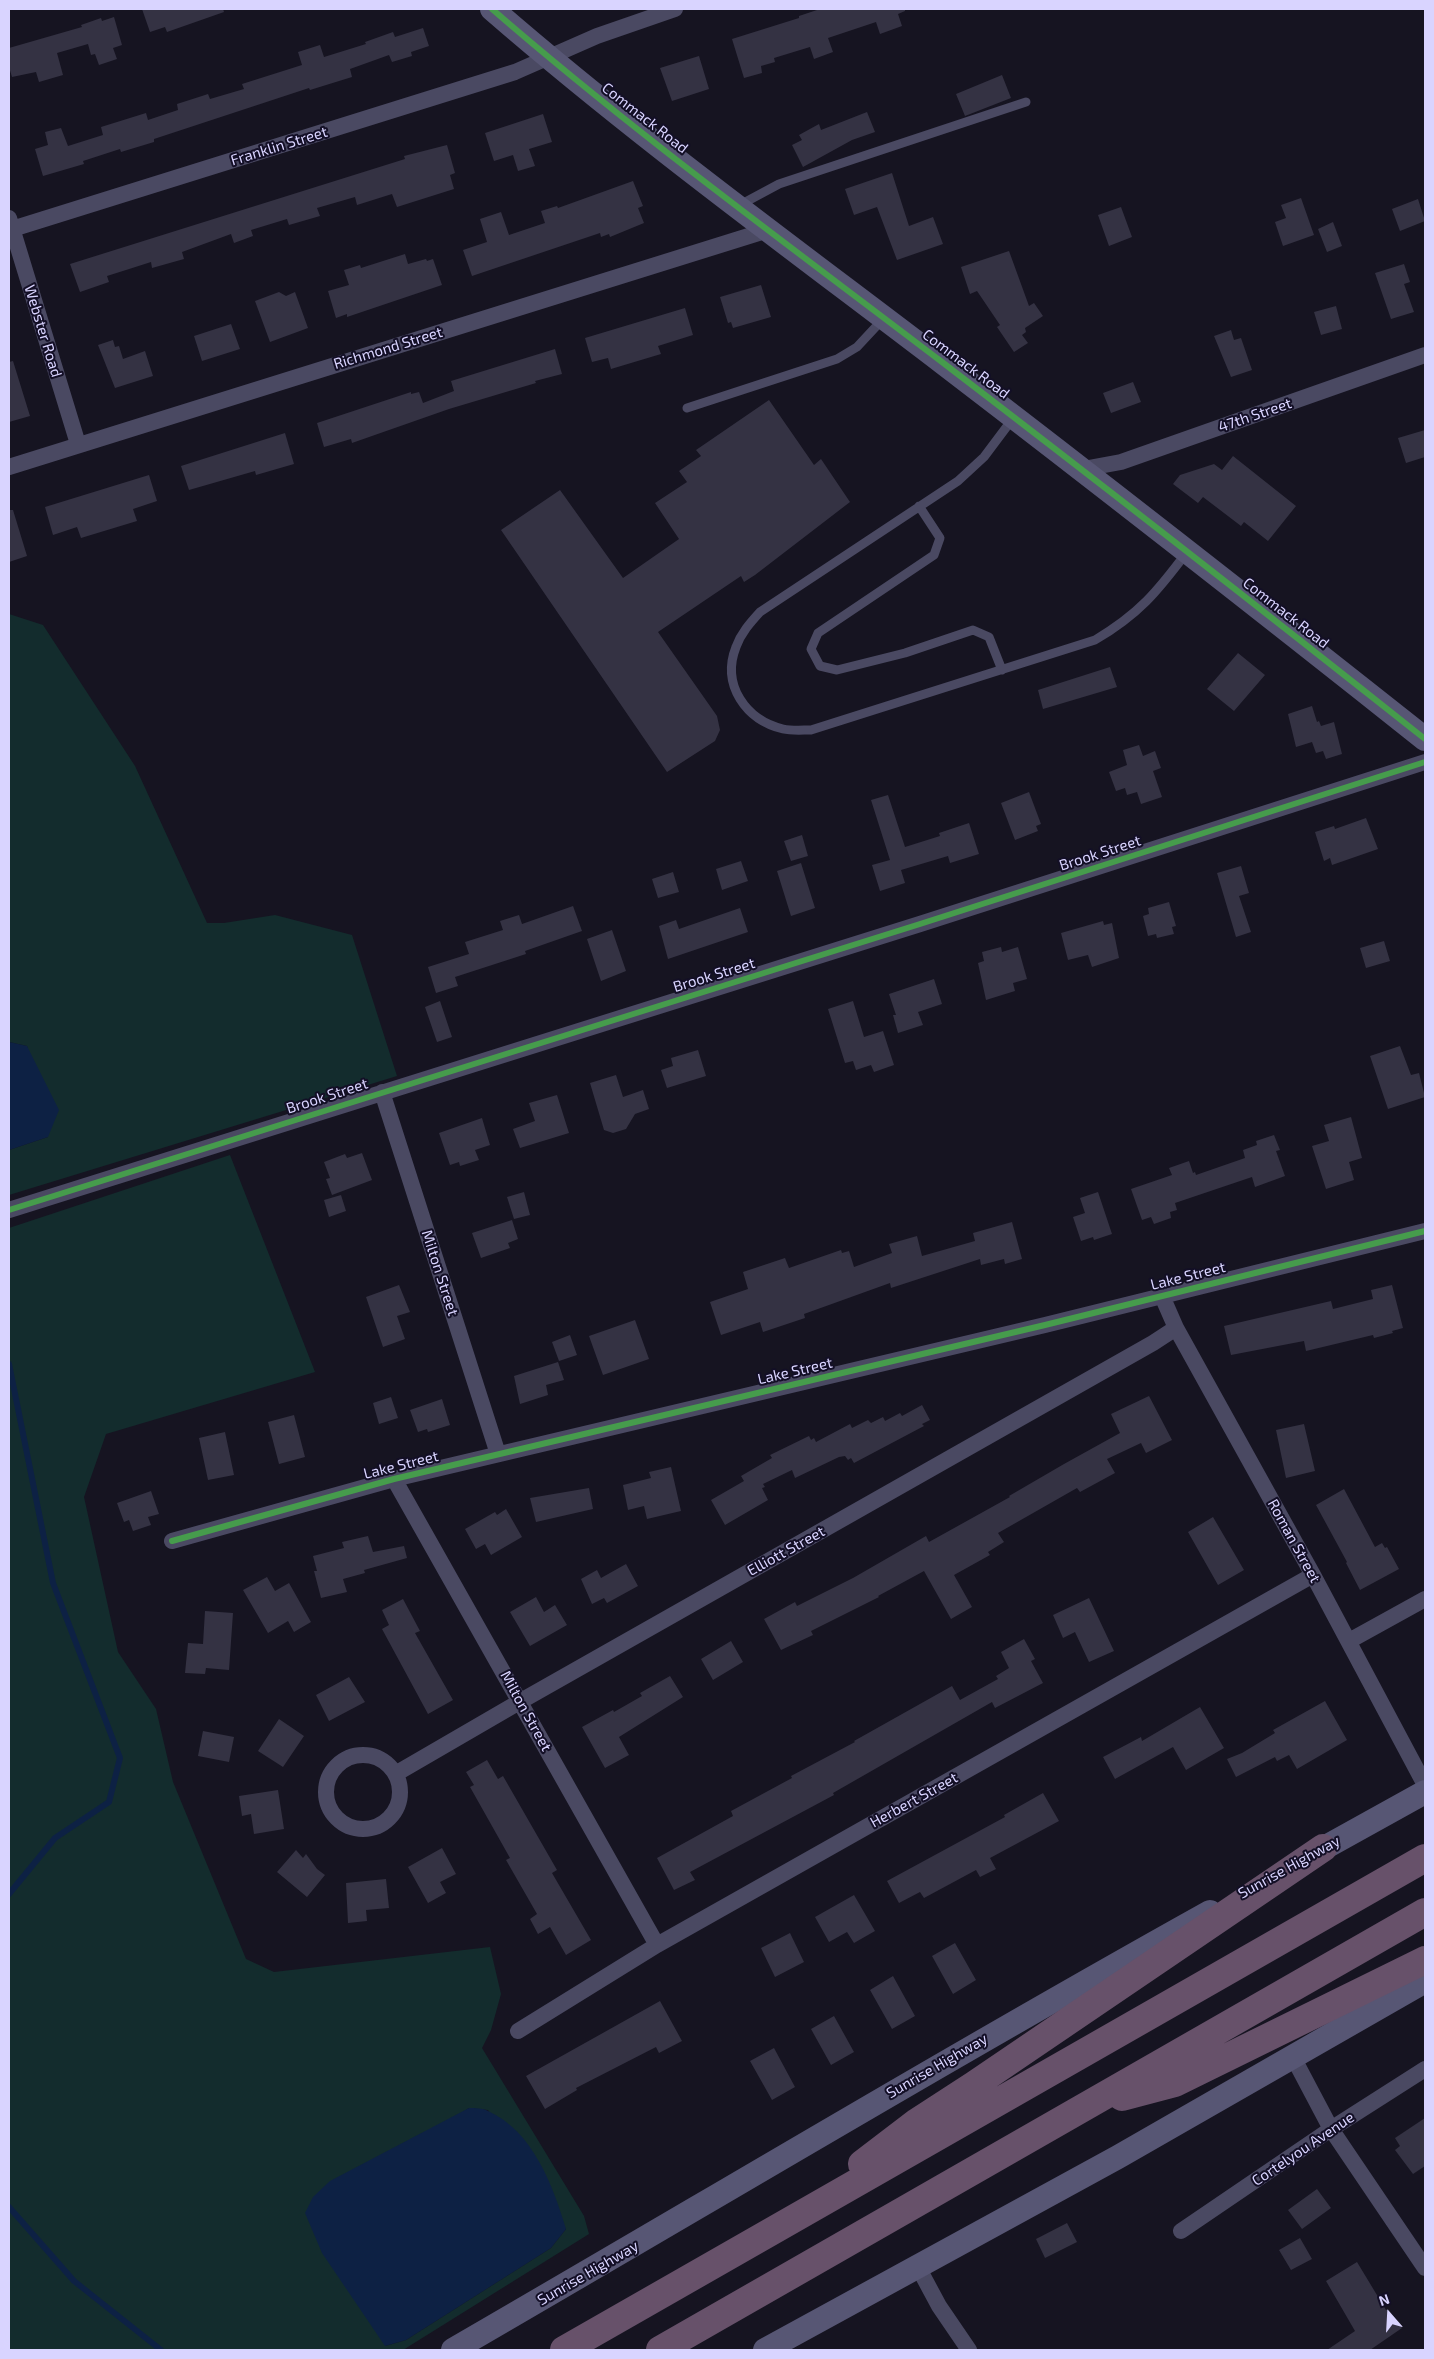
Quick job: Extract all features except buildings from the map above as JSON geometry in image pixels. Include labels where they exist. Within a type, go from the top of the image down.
[{"type":"highway","points":[[777,2229],[917,2122],[1048,2036],[1323,1848]]},
{"type":"highway","points":[[564,2350],[1425,1858]]},
{"type":"highway","points":[[660,2350],[1425,1912]]},
{"type":"highway","points":[[1085,2107],[1175,2083],[1425,1960]]},
{"type":"main road","name":"Commack Road","points":[[492,9],[547,56],[737,206],[1083,470],[1425,739]]},
{"type":"main road","name":"Sunrise Highway","points":[[453,2350],[618,2256],[989,2036],[1425,1792]]},
{"type":"main road","points":[[765,2350],[917,2265],[1068,2185],[1425,1981]]},
{"type":"street","name":"Franklin Street","points":[[10,226],[515,72],[547,56],[675,9]]},
{"type":"street","name":"Webster Road","points":[[10,226],[78,444]]},
{"type":"street","name":"Richmond Street","points":[[9,467],[768,230]]},
{"type":"street","name":"47th Street","points":[[1083,470],[1121,462],[1425,355]]},
{"type":"street","name":"Brook Street","points":[[9,1210],[920,924],[1425,762]]},
{"type":"street","name":"Milton Street","points":[[382,1092],[498,1454]]},
{"type":"street","name":"Lake Street","points":[[172,1541],[394,1479],[1162,1296],[1425,1231]]},
{"type":"street","name":"Roman Street","points":[[1162,1296],[1176,1328],[1313,1575],[1425,1786]]},
{"type":"street","name":"Elliott Street","points":[[397,1773],[1153,1344],[1176,1328]]},
{"type":"street","name":"Milton Street","points":[[394,1479],[657,1945]]},
{"type":"street","name":"Herbert Street","points":[[518,2031],[657,1945],[1313,1575]]},
{"type":"street","points":[[1348,1641],[1425,1599]]},
{"type":"street","points":[[356,1755],[379,1757],[397,1773],[401,1796],[391,1818],[371,1829],[347,1827],[330,1811],[325,1788],[335,1766],[349,1758],[356,1755]]},
{"type":"street","points":[[1293,2057],[1331,2129],[1425,2268]]},
{"type":"street","name":"Cortelyou Avenue","points":[[1181,2230],[1331,2129],[1425,2069]]},
{"type":"street","points":[[917,2265],[939,2306],[969,2350]]},
{"type":"lane","points":[[737,206],[779,184],[1026,102]]},
{"type":"lane","points":[[687,408],[837,359],[857,347],[884,318]]},
{"type":"lane","points":[[1014,417],[984,457],[958,481],[760,612],[746,627],[736,647],[730,668],[734,689],[745,707],[761,721],[784,729],[811,730],[1095,640],[1123,624],[1146,603],[1187,551]]},
{"type":"lane","points":[[919,506],[940,538],[934,555],[818,634],[811,649],[820,666],[837,670],[905,653],[973,630],[989,637],[1002,670]]},
{"type":"green space","points":[[9,614],[43,625],[135,766],[207,923],[224,923],[275,915],[352,935],[397,1076],[9,1195],[9,1150],[48,1137],[27,1046],[9,1042]]},
{"type":"green space","points":[[230,1155],[315,1372],[106,1434],[84,1497],[118,1652],[156,1709],[173,1782],[246,1959],[274,1972],[490,1947],[501,1994],[491,2030],[482,2048],[584,2216],[589,2234],[403,2350],[9,2350],[9,1228]],"holes":[[[469,2108],[488,2110],[566,2229],[551,2248],[406,2340],[385,2346],[463,2112]]]},
{"type":"water","points":[[9,1042],[27,1046],[59,1110],[48,1137],[9,1150]]},
{"type":"water","points":[[469,2108],[486,2110],[504,2120],[529,2146],[539,2161],[555,2195],[566,2229],[551,2248],[406,2340],[385,2346],[322,2253],[305,2213],[313,2197],[330,2181]]},
{"type":"waterway","points":[[9,1364],[53,1583],[120,1758],[109,1802],[55,1838],[9,1894]]},
{"type":"waterway","points":[[9,2207],[74,2281],[161,2350]]},
{"type":"cycle path","points":[[492,9],[602,101],[714,189],[1063,455],[1425,739]]},
{"type":"cycle path","points":[[9,1210],[920,924],[1425,762]]},
{"type":"cycle path","points":[[172,1541],[394,1479],[1045,1325],[1425,1231]]}]
